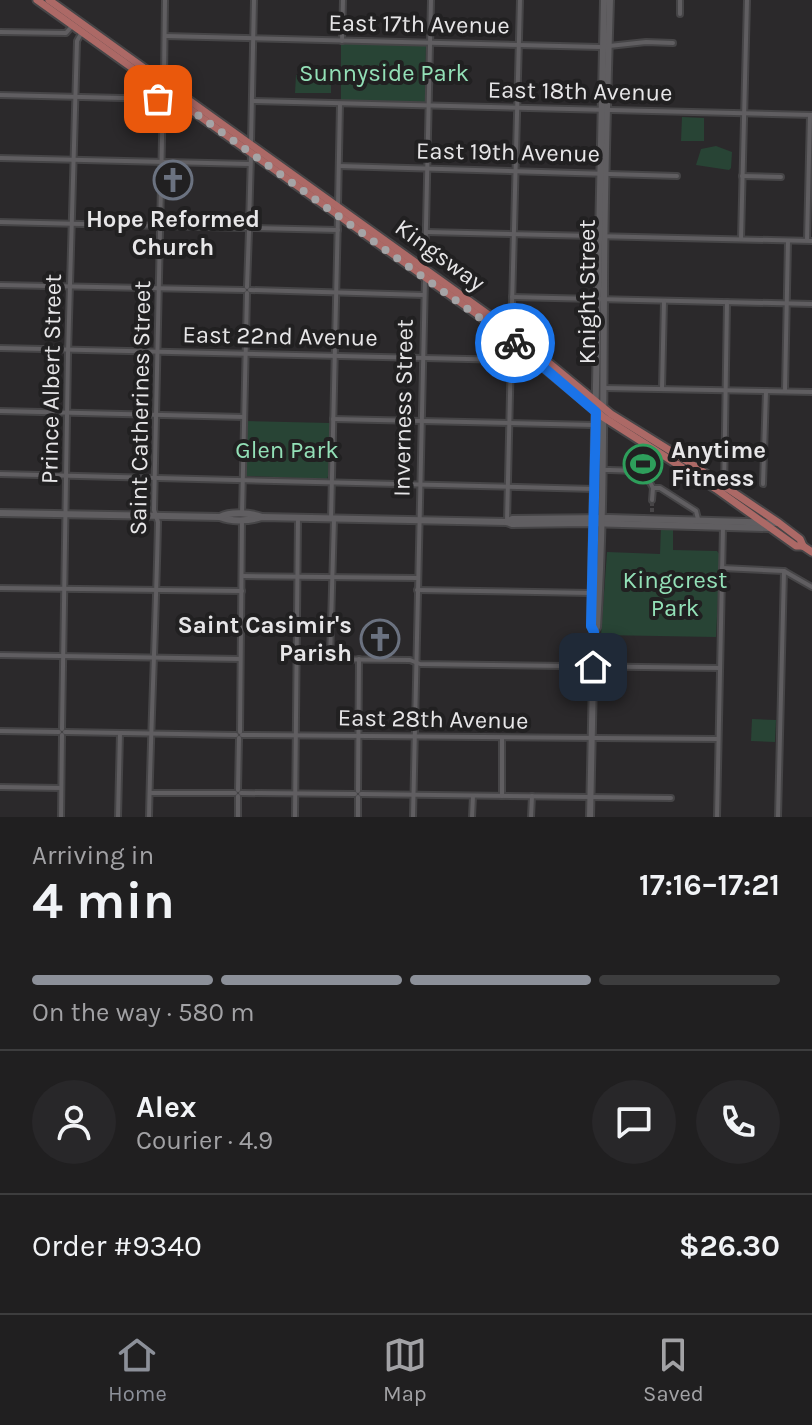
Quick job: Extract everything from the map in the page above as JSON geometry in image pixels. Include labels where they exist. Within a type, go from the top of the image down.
[{"type":"main road","name":"Kingsway","points":[[37,0],[163,86]]},
{"type":"main road","name":"Kingsway","points":[[49,0],[163,86],[501,327],[600,410],[800,539],[803,546],[812,552]]},
{"type":"main road","name":"Knight Street","points":[[590,817],[592,593],[603,470],[600,410],[607,0]]},
{"type":"main road","name":"Knight Street","points":[[594,632],[598,616],[596,425],[604,388],[601,299]]},
{"type":"main road","name":"Kingsway","points":[[724,490],[763,522],[776,525]]},
{"type":"main road","points":[[0,513],[225,519],[255,514],[262,517],[512,524],[652,516],[698,524]]},
{"type":"main road","points":[[598,521],[776,525]]},
{"type":"main road","points":[[723,524],[763,522]]},
{"type":"street","name":"Saint Catherines Street","points":[[149,817],[158,521],[154,510],[165,0]]},
{"type":"street","points":[[238,817],[254,0]]},
{"type":"street","points":[[342,41],[343,0]]},
{"type":"street","name":"Inverness Street","points":[[413,817],[431,0]]},
{"type":"street","points":[[501,327],[511,311],[512,297],[520,0]]},
{"type":"street","points":[[680,0],[680,14]]},
{"type":"street","points":[[741,239],[747,0]]},
{"type":"street","points":[[0,32],[66,33],[73,25]]},
{"type":"street","name":"Prince Albert Street","points":[[61,817],[68,349],[77,41],[82,32]]},
{"type":"street","name":"East 17th Avenue","points":[[165,36],[606,46],[673,43]]},
{"type":"street","points":[[0,95],[163,99]]},
{"type":"street","name":"East 18th Avenue","points":[[252,101],[811,115]]},
{"type":"street","points":[[330,659],[340,104]]},
{"type":"street","points":[[426,232],[810,241],[811,115]]},
{"type":"street","points":[[0,158],[250,164]]},
{"type":"street","name":"East 19th Avenue","points":[[339,166],[677,176]]},
{"type":"street","points":[[742,176],[781,177]]},
{"type":"street","points":[[0,222],[338,230]]},
{"type":"street","points":[[785,391],[788,241]]},
{"type":"street","points":[[0,285],[424,295]]},
{"type":"street","points":[[512,297],[812,304]]},
{"type":"street","points":[[662,389],[664,301]]},
{"type":"street","points":[[724,490],[727,302]]},
{"type":"street","points":[[507,522],[511,350],[518,341]]},
{"type":"street","name":"East 22nd Avenue","points":[[0,348],[511,360]]},
{"type":"street","points":[[604,388],[812,392]]},
{"type":"street","points":[[763,484],[766,391]]},
{"type":"street","points":[[0,411],[244,417]]},
{"type":"street","points":[[333,419],[596,425]]},
{"type":"street","points":[[603,470],[631,470],[650,482],[652,500]]},
{"type":"street","points":[[0,474],[595,489]]},
{"type":"street","points":[[653,488],[660,488],[696,511],[698,524]]},
{"type":"street","points":[[295,817],[298,518]]},
{"type":"street","points":[[717,817],[723,524]]},
{"type":"street","points":[[722,568],[784,571],[812,587]]},
{"type":"street","points":[[778,817],[784,571]]},
{"type":"street","points":[[242,576],[417,578]]},
{"type":"street","points":[[0,588],[242,591]]},
{"type":"street","points":[[417,590],[592,593]]},
{"type":"street","points":[[0,655],[240,659]]},
{"type":"street","points":[[298,659],[720,668]]},
{"type":"street","points":[[358,817],[359,659]]},
{"type":"street","name":"East 28th Avenue","points":[[0,731],[718,739]]},
{"type":"street","points":[[118,817],[120,733]]},
{"type":"street","points":[[502,737],[502,796]]},
{"type":"street","points":[[0,787],[61,788]]},
{"type":"street","points":[[150,793],[671,798]]},
{"type":"street","points":[[472,817],[473,796]]},
{"type":"street","points":[[531,817],[532,796]]},
{"type":"green space","name":"Sunnyside Park","points":[[341,43],[426,46],[425,102],[341,101]]},
{"type":"green space","points":[[296,75],[331,76],[331,93],[295,93]]},
{"type":"green space","points":[[682,117],[704,118],[704,141],[681,141]]},
{"type":"green space","points":[[716,146],[732,152],[729,170],[696,165],[701,149]]},
{"type":"green space","name":"Glen Park","points":[[246,421],[330,423],[327,479],[246,476]]},
{"type":"green space","name":"Kingcrest Park","points":[[661,527],[673,527],[673,550],[717,551],[720,555],[716,637],[601,635],[607,552],[660,554]]},
{"type":"green space","points":[[752,719],[776,720],[775,742],[751,741]]},
{"type":"tunnel","points":[[652,500],[652,512]]},
{"type":"way so far","points":[[158,99],[163,99],[163,90],[515,343]]},
{"type":"place","name":"Hope Reformed Church","points":[[173,180]]},
{"type":"place","name":"Anytime Fitness","points":[[643,464]]},
{"type":"place","name":"Saint Casimir's Parish","points":[[380,639]]},
{"type":"route","points":[[515,343],[596,412],[591,626],[594,632],[593,667]]}]
